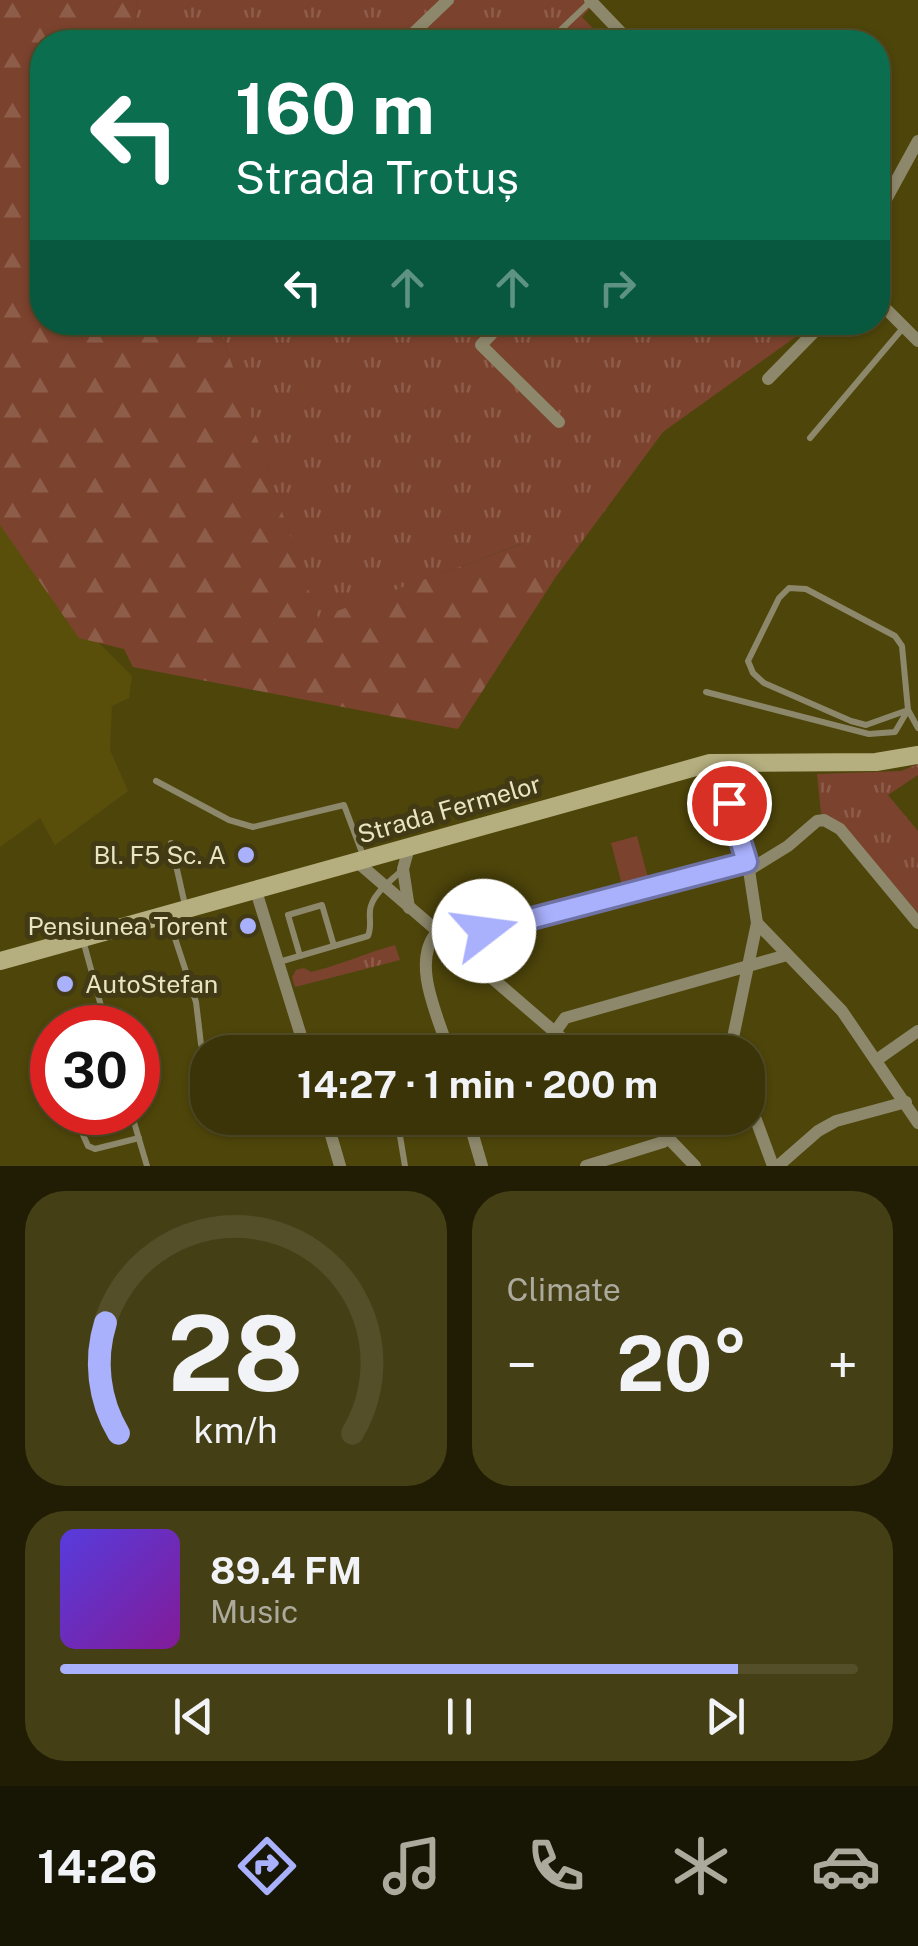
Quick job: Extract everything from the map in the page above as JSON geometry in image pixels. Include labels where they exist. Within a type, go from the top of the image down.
[{"type":"street","points":[[417,30],[448,0]]},
{"type":"street","points":[[590,0],[619,30]]},
{"type":"street","points":[[890,192],[918,141]]},
{"type":"street","points":[[890,313],[918,341]]},
{"type":"street","points":[[491,335],[482,344],[558,422]]},
{"type":"street","points":[[768,378],[811,335]]},
{"type":"street","name":"Strada Fermelor","points":[[0,961],[710,763],[876,762],[918,755]]},
{"type":"street","points":[[729,803],[748,866],[757,923],[751,966],[732,1035]]},
{"type":"street","points":[[444,1035],[425,966],[428,943],[441,936],[748,866],[788,846],[816,821],[824,820],[840,829],[918,923]]},
{"type":"street","points":[[409,908],[403,869],[410,844]]},
{"type":"street","points":[[360,860],[409,908],[558,1035]]},
{"type":"street","points":[[256,891],[302,1035]]},
{"type":"street","points":[[757,923],[842,1011],[918,1123]]},
{"type":"street","points":[[555,1032],[566,1018],[787,955]]},
{"type":"street","points":[[878,1059],[918,1031]]},
{"type":"street","points":[[763,1135],[776,1166],[836,1121],[906,1102]]},
{"type":"street","points":[[331,1135],[340,1166]]},
{"type":"street","points":[[473,1135],[482,1166]]},
{"type":"street","points":[[586,1166],[670,1136],[696,1166]]},
{"type":"lane","points":[[560,30],[590,0]]},
{"type":"lane","points":[[810,438],[904,328]]},
{"type":"lane","points":[[908,710],[866,725],[851,722],[764,682],[753,673],[748,661],[779,598],[788,588],[806,590],[895,636],[902,646],[908,710],[918,728]]},
{"type":"lane","points":[[706,692],[882,735],[894,732],[908,710]]},
{"type":"lane","points":[[156,780],[228,820],[252,827],[344,805],[360,860]]},
{"type":"lane","points":[[172,844],[177,913],[200,1035]]},
{"type":"lane","points":[[278,962],[368,936],[372,929],[370,907],[403,869]]},
{"type":"lane","points":[[300,956],[288,915],[322,905],[334,946]]},
{"type":"lane","points":[[82,939],[100,1005]]},
{"type":"lane","points":[[83,1135],[88,1146],[95,1149],[139,1138]]},
{"type":"lane","points":[[138,1135],[147,1166]]},
{"type":"lane","points":[[401,1135],[406,1166]]},
{"type":"shaded area","points":[[0,450],[73,617],[132,676],[129,698],[112,706],[110,750],[128,791],[55,845],[40,818],[0,847]]},
{"type":"green space","points":[[0,0],[138,0],[134,30],[30,30],[30,335],[222,335],[318,618],[522,544],[555,578],[458,729],[133,667],[124,649],[79,638],[0,525]]},
{"type":"green space","points":[[138,0],[597,0],[582,17],[594,30],[134,30]]},
{"type":"green space","points":[[222,335],[798,335],[663,432],[555,578],[521,544],[318,619]]},
{"type":"green space","points":[[918,764],[918,775],[888,795],[918,831],[918,913],[844,827],[821,813],[817,774],[901,771]]},
{"type":"green space","points":[[637,836],[648,878],[622,885],[611,843]]},
{"type":"green space","points":[[395,945],[400,960],[295,987],[292,977],[296,970],[304,968],[311,972]]},
{"type":"place","name":"Bl. F5 Sc. A","points":[[246,855]]},
{"type":"place","name":"Pensiunea Torent","points":[[248,926]]},
{"type":"place","name":"AutoStefan","points":[[65,984]]},
{"type":"route","points":[[484,931],[747,862],[729,803]]}]
